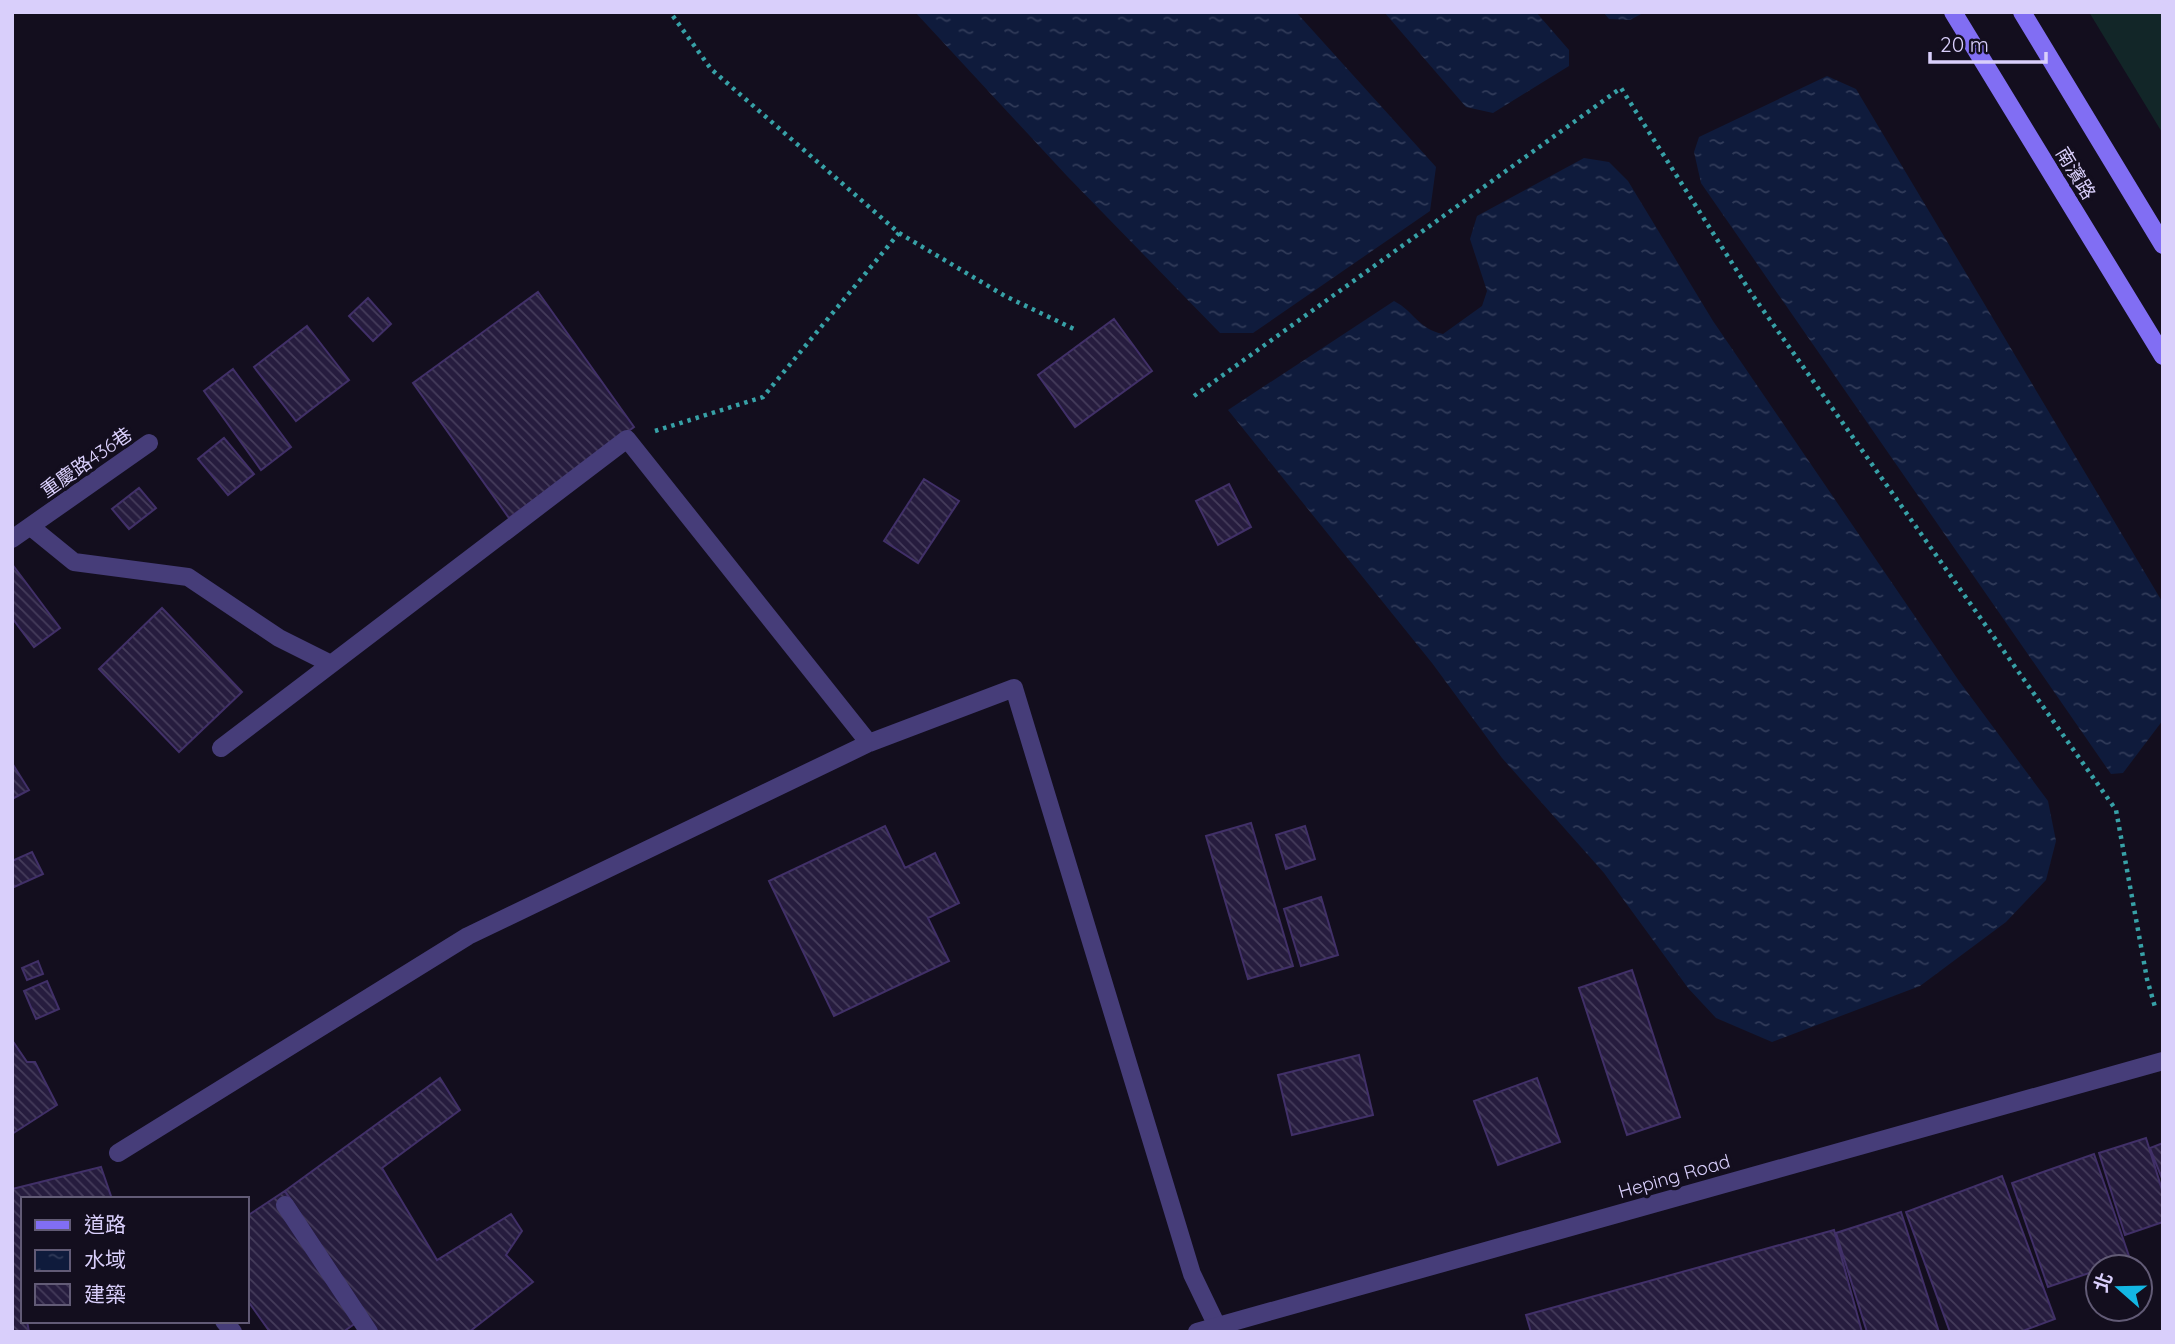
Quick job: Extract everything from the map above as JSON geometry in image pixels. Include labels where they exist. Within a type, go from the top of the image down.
[{"type":"main road","name":"南濱路","points":[[1953,12],[2163,356]]},
{"type":"main road","name":"南濱路","points":[[2022,12],[2163,245]]},
{"type":"street","points":[[221,748],[627,439],[869,743]]},
{"type":"street","name":"重慶路436巷","points":[[12,539],[149,443]]},
{"type":"street","points":[[31,527],[74,562],[188,577],[279,638],[331,664]]},
{"type":"street","points":[[118,1153],[468,936],[869,743],[1014,688],[1192,1274],[1217,1326]]},
{"type":"street","name":"Heping Road","points":[[1197,1332],[2163,1061]]},
{"type":"street","points":[[285,1205],[369,1332]]},
{"type":"path","points":[[670,12],[711,69],[899,233],[1004,296],[1074,329]]},
{"type":"path","points":[[1194,396],[1621,89],[1751,293],[2116,810],[2147,979],[2155,1007]]},
{"type":"path","points":[[627,439],[763,397],[899,233]]},
{"type":"green space","points":[[2089,12],[2163,12],[2163,134]]},
{"type":"water","points":[[915,12],[1296,12],[1436,167],[1430,211],[1253,333],[1220,333],[1067,176]]},
{"type":"water","points":[[1384,12],[1536,12],[1569,50],[1569,66],[1493,113],[1466,107]]},
{"type":"water","points":[[1603,12],[1645,12],[1630,20],[1609,19]]},
{"type":"water","points":[[1827,76],[1856,89],[2163,603],[2163,720],[2123,773],[2111,774],[1701,183],[1694,152],[1699,137]]},
{"type":"water","points":[[1584,158],[1609,162],[1628,181],[1713,321],[1959,681],[2048,801],[2056,841],[2046,880],[2006,922],[1920,986],[1772,1042],[1716,1018],[1688,988],[1604,873],[1502,758],[1432,663],[1228,410],[1394,301],[1422,324],[1443,334],[1482,306],[1487,291],[1470,239],[1477,216]]},
{"type":"building","points":[[538,292],[634,427],[509,518],[413,383]]},
{"type":"building","points":[[368,298],[391,324],[373,341],[349,316]]},
{"type":"building","points":[[1114,319],[1152,371],[1075,427],[1038,375]]},
{"type":"building","points":[[307,326],[349,380],[296,421],[254,367]]},
{"type":"building","points":[[233,369],[291,447],[261,470],[204,391]]},
{"type":"building","points":[[224,438],[254,474],[228,495],[198,459]]},
{"type":"building","points":[[924,479],[959,501],[918,563],[884,541]]},
{"type":"building","points":[[1229,484],[1251,527],[1218,545],[1196,501]]},
{"type":"building","points":[[139,488],[156,508],[129,529],[112,509]]},
{"type":"building","points":[[12,564],[60,628],[34,647],[12,618]]},
{"type":"building","points":[[162,608],[242,692],[179,752],[99,669]]},
{"type":"building","points":[[12,763],[29,790],[12,799]]},
{"type":"building","points":[[1251,823],[1293,966],[1248,979],[1206,836]]},
{"type":"building","points":[[885,826],[905,868],[935,853],[959,903],[928,918],[949,961],[834,1016],[769,881]]},
{"type":"building","points":[[1305,826],[1315,859],[1286,869],[1276,835]]},
{"type":"building","points":[[32,852],[43,874],[12,888],[12,861]]},
{"type":"building","points":[[1321,897],[1338,955],[1301,966],[1284,909]]},
{"type":"building","points":[[38,961],[43,974],[27,980],[22,968]]},
{"type":"building","points":[[1632,970],[1680,1117],[1627,1135],[1579,988]]},
{"type":"building","points":[[47,981],[59,1009],[36,1019],[24,991]]},
{"type":"building","points":[[12,1040],[27,1062],[35,1062],[57,1105],[12,1134]]},
{"type":"building","points":[[1359,1055],[1373,1115],[1292,1135],[1278,1075]]},
{"type":"building","points":[[440,1078],[460,1110],[382,1168],[437,1260],[511,1214],[522,1231],[506,1255],[533,1282],[469,1332],[378,1332],[285,1191]]},
{"type":"building","points":[[1537,1078],[1560,1142],[1498,1165],[1474,1101]]},
{"type":"building","points":[[2146,1138],[2163,1193],[2163,1222],[2125,1235],[2099,1153]]},
{"type":"building","points":[[2163,1143],[2163,1181],[2150,1148]]},
{"type":"building","points":[[2094,1154],[2128,1253],[2084,1253],[2084,1275],[2048,1287],[2012,1183]]},
{"type":"building","points":[[101,1167],[111,1197],[21,1197],[21,1323],[27,1323],[29,1332],[12,1332],[12,1189]]},
{"type":"building","points":[[2002,1176],[2055,1319],[2020,1332],[1950,1332],[1906,1212]]},
{"type":"building","points":[[285,1191],[360,1320],[343,1332],[270,1332],[248,1305],[248,1215]]},
{"type":"building","points":[[1901,1212],[1939,1332],[1867,1332],[1836,1233]]},
{"type":"building","points":[[1834,1230],[1862,1332],[1531,1332],[1526,1315]]}]
